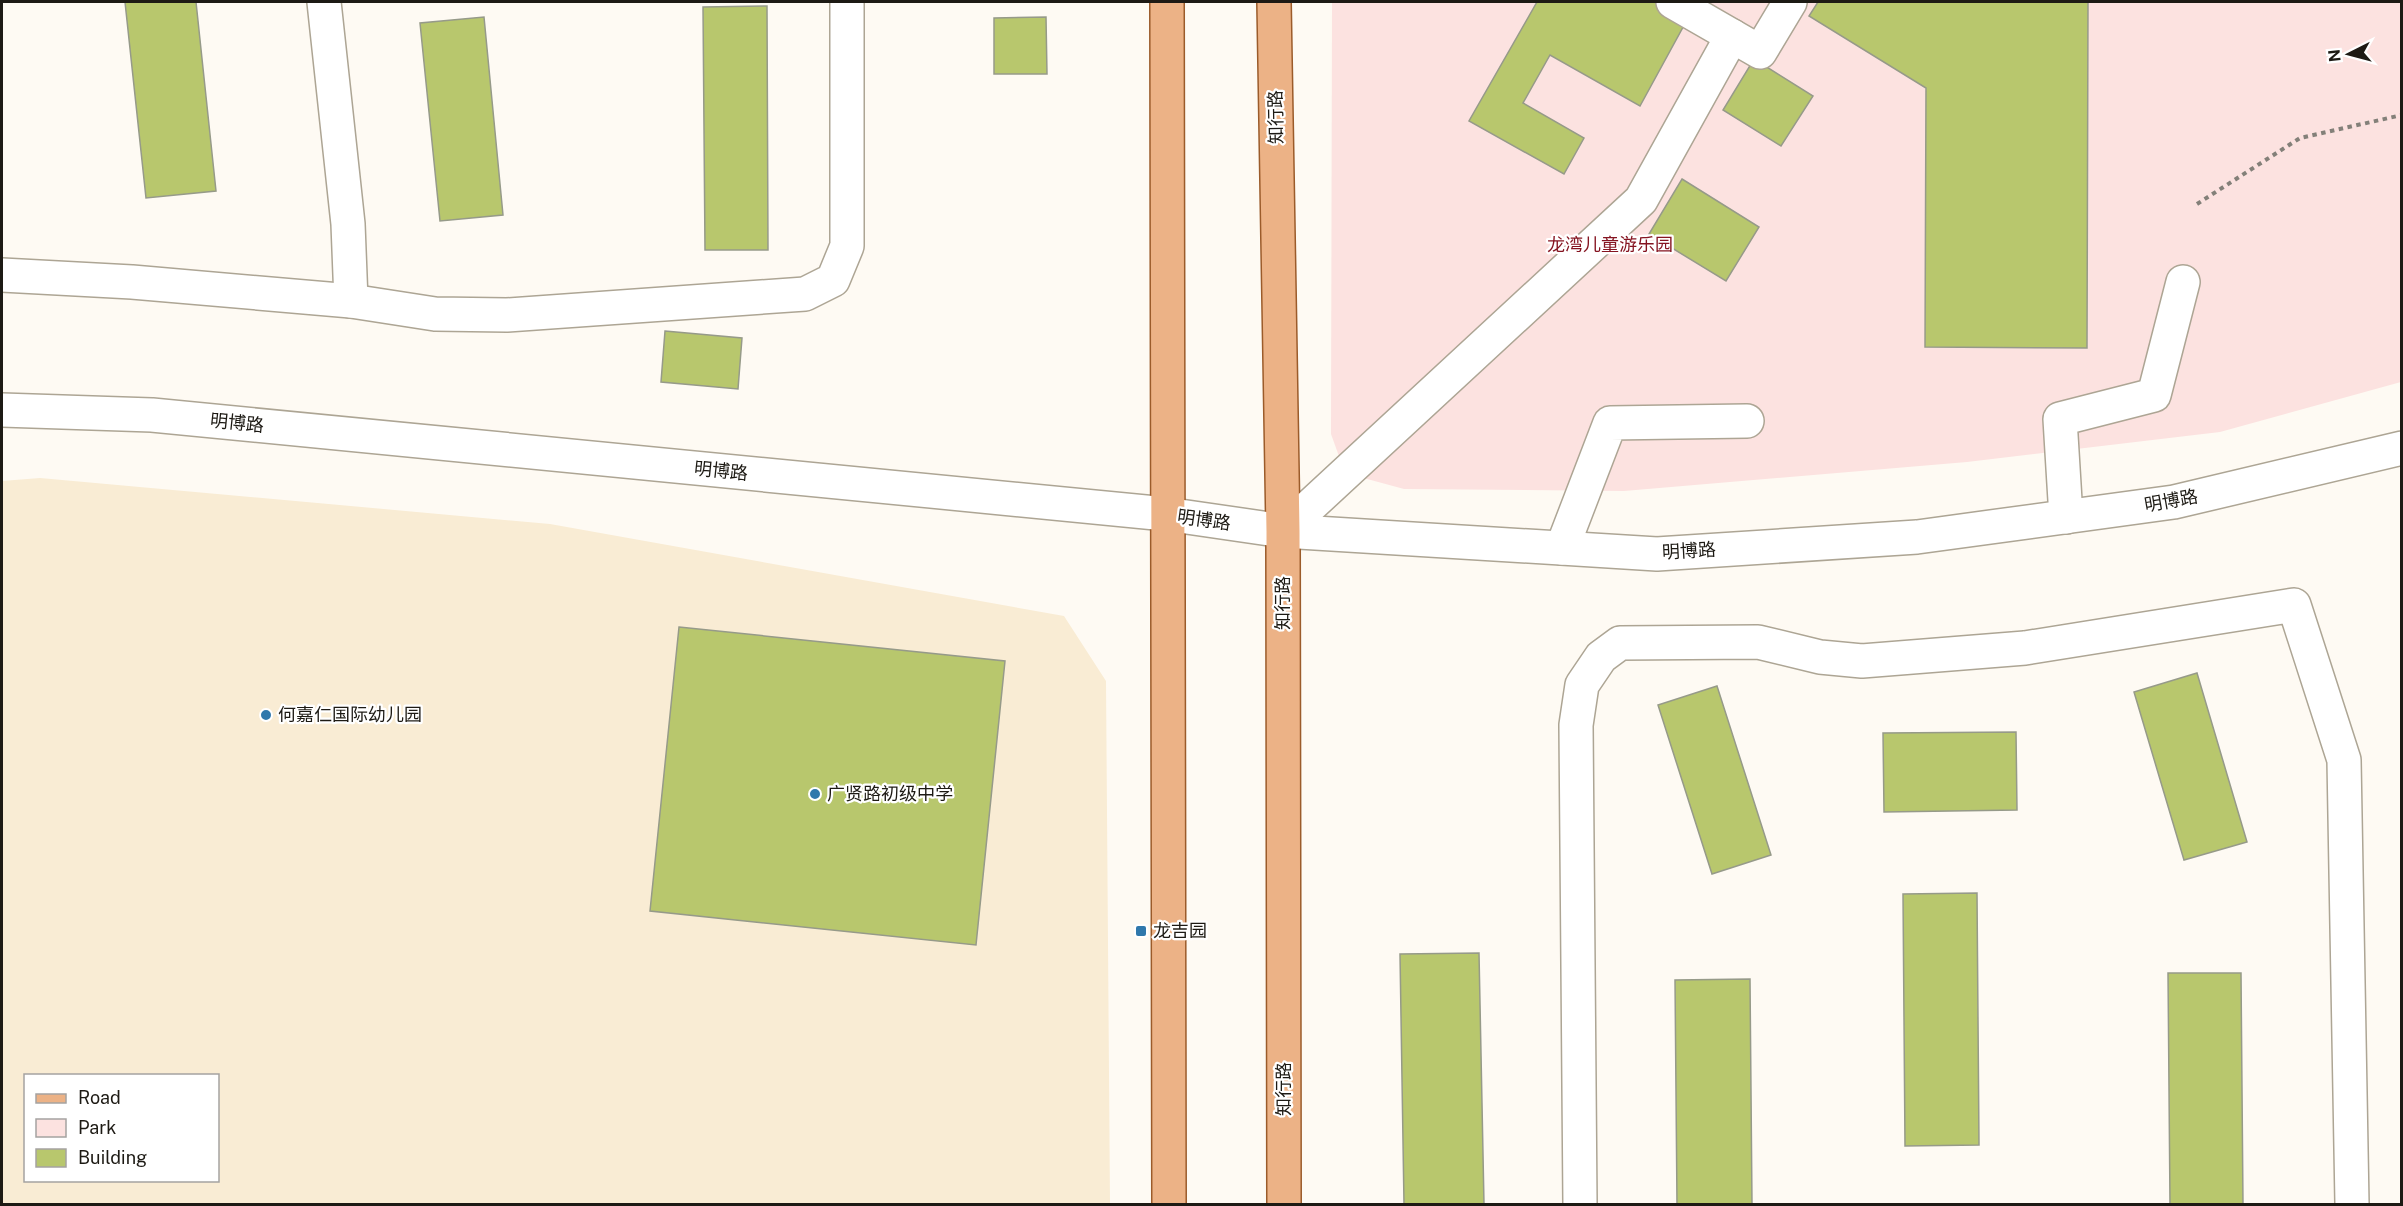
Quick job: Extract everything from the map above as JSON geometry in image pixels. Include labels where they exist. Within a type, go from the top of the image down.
[{"type":"main road","points":[[1167,2],[1166,514],[1169,1204]]},
{"type":"main road","name":"知行路","points":[[1274,2],[1283,531],[1284,1204]]},
{"type":"street","points":[[324,2],[348,224],[351,301]]},
{"type":"street","points":[[2,275],[132,282],[351,301],[435,314],[507,315],[805,294],[833,280],[847,246],[847,2]]},
{"type":"street","points":[[1673,2],[1760,52],[1790,2]]},
{"type":"street","points":[[1283,531],[1641,200],[1732,36]]},
{"type":"street","points":[[2066,517],[2060,419],[2154,395],[2183,282]]},
{"type":"street","name":"明博路","points":[[2,410],[152,415],[1166,514],[1283,531],[1657,554],[1917,537],[2174,502],[2402,448]]},
{"type":"street","points":[[1563,548],[1610,423],[1747,421]]},
{"type":"street","points":[[1580,1204],[1576,725],[1582,685],[1601,657],[1620,643],[1758,642],[1820,657],[1862,661],[2025,648],[2295,605],[2344,760],[2352,1204]]},
{"type":"path","points":[[2197,204],[2300,138],[2402,115]]},
{"type":"shaded area","name":"广贤路初级中学","points":[[40,478],[550,524],[1064,616],[1106,681],[1110,1204],[2,1204],[2,481]]},
{"type":"green space","name":"龙湾儿童游乐园","points":[[1332,2],[2401,2],[2401,382],[2220,432],[1967,462],[1624,491],[1404,489],[1345,473],[1331,434]]},
{"type":"building","points":[[125,2],[196,2],[216,191],[146,198]]},
{"type":"building","points":[[1537,2],[1659,2],[1688,18],[1640,106],[1550,55],[1523,103],[1584,138],[1564,174],[1469,121]]},
{"type":"building","points":[[1818,2],[2088,2],[2087,348],[1925,347],[1926,88],[1809,16]]},
{"type":"building","points":[[767,6],[768,250],[705,250],[703,7]]},
{"type":"building","points":[[484,17],[503,215],[440,221],[420,23]]},
{"type":"building","points":[[1046,17],[1047,74],[994,74],[994,18]]},
{"type":"building","points":[[1754,59],[1813,96],[1781,146],[1723,110]]},
{"type":"building","points":[[1682,179],[1759,227],[1726,281],[1649,234]]},
{"type":"building","points":[[665,331],[742,338],[738,389],[661,382]]},
{"type":"building","points":[[679,627],[1005,661],[976,945],[650,911]]},
{"type":"building","points":[[2197,673],[2247,842],[2184,860],[2134,692]]},
{"type":"building","points":[[1717,686],[1771,855],[1712,874],[1658,705]]},
{"type":"building","points":[[2016,732],[2017,810],[1884,812],[1883,733]]},
{"type":"building","points":[[1977,893],[1979,1145],[1905,1146],[1903,894]]},
{"type":"building","points":[[1479,953],[1484,1204],[1404,1204],[1400,954]]},
{"type":"building","points":[[2168,973],[2241,973],[2243,1204],[2170,1204]]},
{"type":"building","points":[[1750,979],[1752,1204],[1677,1204],[1675,980]]},
{"type":"place","name":"何嘉仁国际幼儿园","points":[[266,715]]},
{"type":"place","name":"广贤路初级中学","points":[[815,794]]},
{"type":"place","name":"龙吉园","points":[[1141,931]]}]
